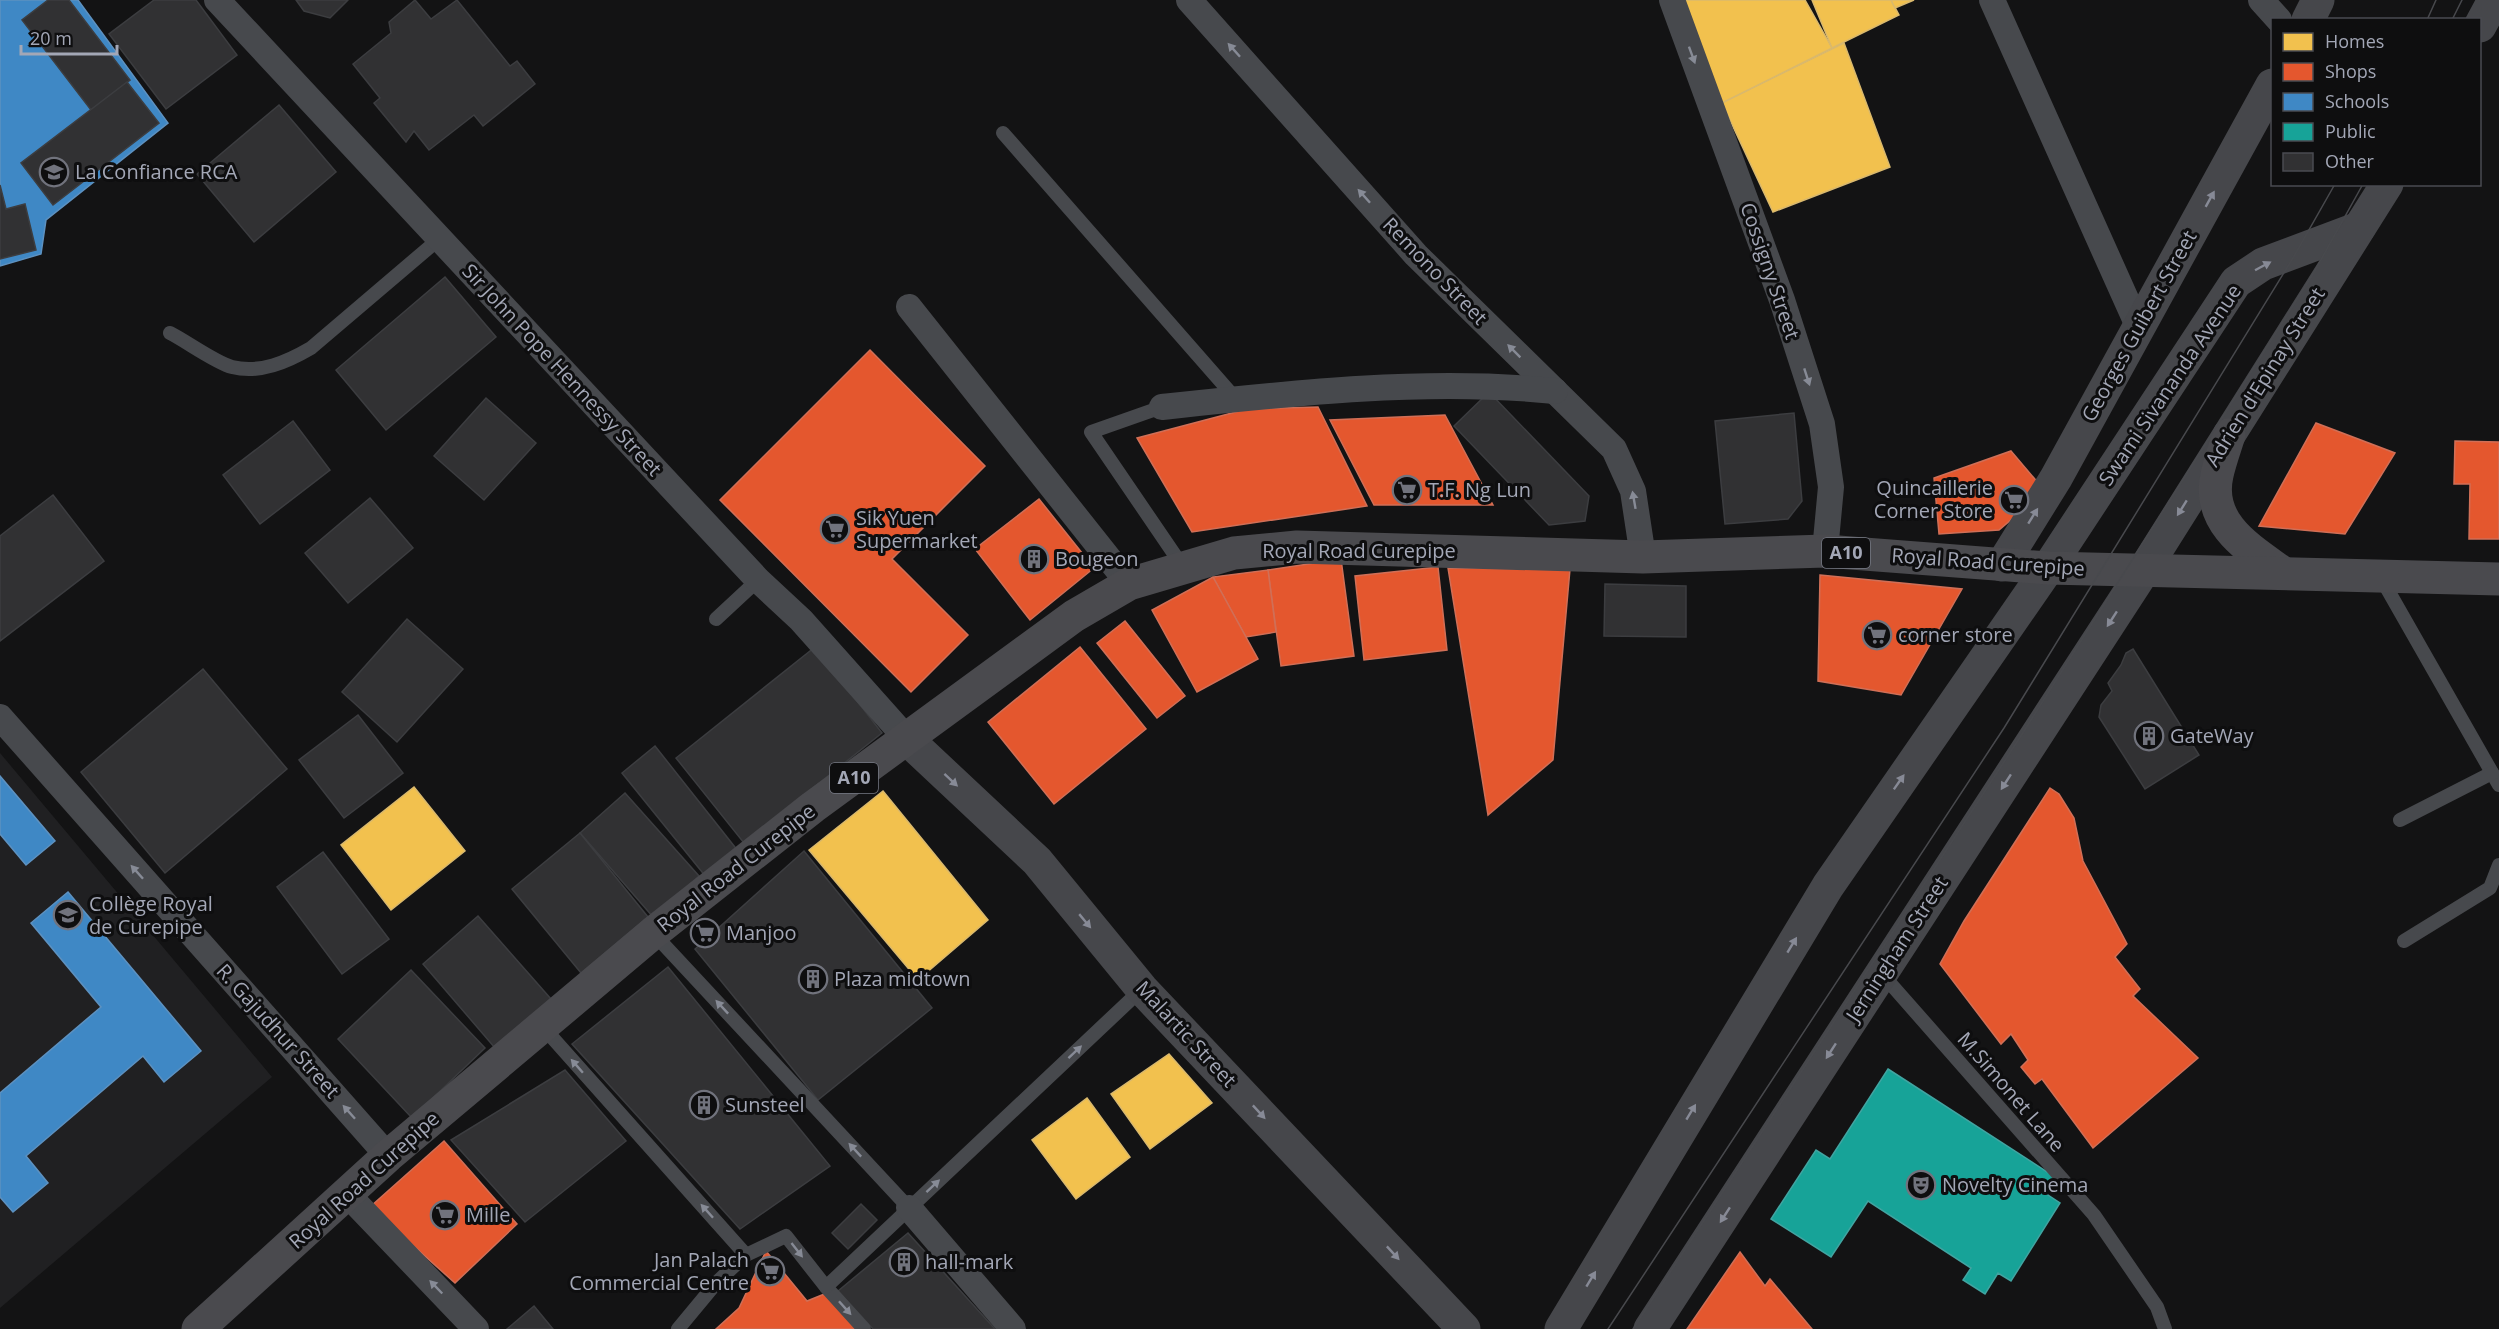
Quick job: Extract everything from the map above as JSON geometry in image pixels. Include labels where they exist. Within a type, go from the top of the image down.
[{"type":"main road","points":[[2229,435],[2216,478],[2218,505],[2227,528],[2242,544],[2283,573]]},
{"type":"main road","name":"Royal Road Curepipe","points":[[198,1329],[388,1156],[653,933],[813,807],[908,740],[1074,616],[1129,584],[1234,553],[1298,547],[1643,557],[1825,551],[2048,568],[2499,579]]},
{"type":"street","name":"Sir John Pope Hennessy Street","points":[[217,0],[758,580],[801,620],[908,740]]},
{"type":"street","name":"Remono Street","points":[[1189,0],[1416,255],[1614,449],[1633,490],[1643,557]]},
{"type":"street","name":"Cossigny Street","points":[[1672,0],[1782,300],[1822,424],[1831,487],[1825,551]]},
{"type":"street","points":[[1992,0],[2139,328]]},
{"type":"street","points":[[2261,0],[2277,18]]},
{"type":"street","points":[[2309,18],[2318,0]]},
{"type":"street","points":[[2481,24],[2494,0]]},
{"type":"street","name":"Georges Guibert Street","points":[[2002,565],[2056,478],[2271,87]]},
{"type":"street","name":"Adrien d'Epinay Street","points":[[2144,570],[2386,186]]},
{"type":"street","name":"Swami Sivananda Avenue","points":[[2048,568],[2236,282],[2264,264],[2359,228]]},
{"type":"street","points":[[909,307],[1129,584]]},
{"type":"street","points":[[1162,407],[1276,394],[1492,385],[1555,391]]},
{"type":"street","points":[[1561,1329],[1827,886],[2048,568]]},
{"type":"street","name":"Jerningham Street","points":[[1650,1329],[2144,570]]},
{"type":"street","name":"R. Gajudhur Street","points":[[0,717],[388,1156]]},
{"type":"street","name":"Malartic Street","points":[[908,740],[1036,861],[1143,989],[1464,1329]]},
{"type":"street","points":[[346,1193],[476,1329]]},
{"type":"street","points":[[909,1208],[1013,1329]]},
{"type":"lane","points":[[1003,133],[1236,399]]},
{"type":"lane","points":[[170,333],[231,367],[267,368],[289,361],[311,348],[439,239]]},
{"type":"lane","points":[[1162,407],[1091,432],[1183,567]]},
{"type":"lane","points":[[2380,576],[2495,779],[2400,820]]},
{"type":"lane","points":[[716,619],[758,580]]},
{"type":"lane","points":[[2404,941],[2490,888],[2499,864]]},
{"type":"lane","points":[[653,933],[909,1208]]},
{"type":"lane","name":"M.Simonet Lane","points":[[1882,974],[2094,1215],[2157,1307],[2165,1329]]},
{"type":"lane","points":[[826,1287],[1143,989]]},
{"type":"lane","points":[[542,1026],[746,1255]]},
{"type":"lane","points":[[678,1329],[717,1282],[746,1255],[786,1236],[826,1287],[864,1329]]},
{"type":"shaded area","name":"Collège Royal de Curepipe","points":[[0,753],[272,1077],[0,1308]]},
{"type":"building: Homes","points":[[1673,0],[1805,0],[1832,48],[1722,103]]},
{"type":"building: Homes","points":[[1812,0],[1891,0],[1899,15],[1832,48]]},
{"type":"building: Homes","points":[[1891,0],[1914,0],[1895,8]]},
{"type":"building: Homes","points":[[1844,43],[1890,167],[1773,212],[1722,103]]},
{"type":"building: Homes","points":[[414,787],[465,851],[391,910],[341,845]]},
{"type":"building: Homes","points":[[883,791],[988,920],[918,980],[809,850]]},
{"type":"building: Homes","points":[[1169,1054],[1212,1103],[1150,1149],[1111,1094]]},
{"type":"building: Homes","points":[[1087,1098],[1130,1157],[1076,1199],[1032,1140]]},
{"type":"building: Shops","name":"Sik Yuen Supermarket","points":[[870,350],[985,466],[892,559],[968,635],[911,692],[720,500]]},
{"type":"building: Shops","points":[[1318,407],[1367,506],[1192,532],[1137,438],[1247,409]]},
{"type":"building: Shops","points":[[1445,415],[1493,505],[1374,505],[1330,420]]},
{"type":"building: Shops","points":[[2316,423],[2395,453],[2345,534],[2259,526]]},
{"type":"building: Shops","points":[[2455,441],[2499,442],[2499,539],[2469,539],[2470,484],[2454,484]]},
{"type":"building: Shops","points":[[2011,451],[2045,491],[1999,530],[1939,534],[1934,478]]},
{"type":"building: Shops","name":"Bougeon","points":[[1039,499],[1094,568],[1030,620],[975,549]]},
{"type":"building: Shops","points":[[1341,559],[1354,656],[1281,666],[1268,570]]},
{"type":"building: Shops","points":[[1438,567],[1447,650],[1364,660],[1355,576]]},
{"type":"building: Shops","points":[[1448,568],[1570,569],[1553,760],[1488,815]]},
{"type":"building: Shops","points":[[1268,570],[1276,632],[1246,637],[1213,577]]},
{"type":"building: Shops","name":"corner store","points":[[1820,575],[1962,589],[1901,695],[1818,681]]},
{"type":"building: Shops","points":[[1213,577],[1258,659],[1197,692],[1152,610]]},
{"type":"building: Shops","points":[[1125,621],[1185,696],[1157,718],[1097,643]]},
{"type":"building: Shops","points":[[1080,647],[1146,729],[1054,804],[988,722]]},
{"type":"building: Shops","points":[[2050,788],[2059,794],[2074,818],[2083,861],[2127,944],[2115,957],[2140,989],[2133,996],[2198,1058],[2093,1148],[2042,1079],[2035,1084],[2021,1067],[2028,1060],[2011,1034],[2001,1044],[1940,964],[1964,921]]},
{"type":"building: Shops","name":"Mille","points":[[444,1141],[517,1224],[455,1283],[370,1207]]},
{"type":"building: Shops","name":"Jan Palach Commercial Centre","points":[[766,1251],[807,1301],[832,1291],[866,1329],[716,1329],[739,1308]]},
{"type":"building: Shops","points":[[1740,1252],[1765,1286],[1770,1279],[1812,1329],[1687,1329]]},
{"type":"building: Schools","name":"La Confiance RCA","points":[[0,0],[78,0],[168,123],[46,220],[41,254],[0,266]]},
{"type":"building: Schools","points":[[0,776],[55,841],[26,865],[0,834]]},
{"type":"building: Schools","points":[[68,892],[201,1051],[164,1082],[143,1056],[26,1156],[48,1183],[13,1212],[0,1197],[0,1093],[101,1007],[31,923]]},
{"type":"building: Public","name":"Novelty Cinema","points":[[1888,1069],[2055,1177],[2045,1193],[2060,1203],[2011,1281],[1998,1273],[1985,1294],[1963,1280],[1971,1268],[1868,1201],[1831,1257],[1771,1219],[1816,1150],[1830,1159]]},
{"type":"building: Other","points":[[48,0],[69,0],[130,80],[91,110],[22,20]]},
{"type":"building: Other","points":[[154,0],[196,0],[237,55],[166,109],[109,34]]},
{"type":"building: Other","points":[[296,0],[348,0],[330,18],[304,11]]},
{"type":"building: Other","points":[[415,0],[431,19],[457,0],[510,66],[517,61],[535,84],[483,126],[474,115],[429,150],[414,131],[406,142],[374,103],[380,98],[353,64],[391,33],[389,22]]},
{"type":"building: Other","points":[[127,82],[159,123],[53,205],[21,163]]},
{"type":"building: Other","points":[[279,105],[336,172],[254,242],[197,174]]},
{"type":"building: Other","points":[[0,185],[6,209],[25,204],[36,250],[0,259]]},
{"type":"building: Other","points":[[445,277],[496,337],[386,430],[336,370]]},
{"type":"building: Other","points":[[1489,392],[1589,496],[1585,521],[1549,525],[1454,426]]},
{"type":"building: Other","points":[[486,398],[536,443],[484,500],[434,456]]},
{"type":"building: Other","points":[[1794,413],[1802,501],[1788,519],[1725,524],[1715,421]]},
{"type":"building: Other","points":[[293,421],[330,470],[260,524],[223,475]]},
{"type":"building: Other","points":[[53,495],[104,561],[0,641],[0,536]]},
{"type":"building: Other","points":[[370,498],[413,548],[348,603],[305,553]]},
{"type":"building: Other","points":[[1605,584],[1686,586],[1686,637],[1604,636]]},
{"type":"building: Other","points":[[407,619],[463,669],[397,742],[342,692]]},
{"type":"building: Other","points":[[815,647],[882,733],[744,843],[676,758]]},
{"type":"building: Other","name":"GateWay","points":[[2133,649],[2199,755],[2145,789],[2099,717],[2101,705],[2112,691],[2108,683],[2121,665],[2126,653]]},
{"type":"building: Other","points":[[203,669],[287,769],[165,873],[81,772]]},
{"type":"building: Other","points":[[358,715],[403,773],[344,818],[299,760]]},
{"type":"building: Other","points":[[655,746],[738,851],[706,877],[622,773]]},
{"type":"building: Other","points":[[625,793],[699,876],[653,917],[580,833]]},
{"type":"building: Other","points":[[580,833],[648,917],[581,973],[512,889]]},
{"type":"building: Other","name":"Plaza midtown","points":[[804,851],[932,1008],[818,1100],[695,949]]},
{"type":"building: Other","points":[[323,852],[389,939],[342,974],[277,887]]},
{"type":"building: Other","points":[[478,916],[551,999],[495,1048],[423,964]]},
{"type":"building: Other","name":"Sunsteel","points":[[668,967],[830,1166],[740,1229],[572,1044]]},
{"type":"building: Other","points":[[411,970],[485,1048],[412,1118],[338,1039]]},
{"type":"building: Other","points":[[565,1070],[626,1141],[525,1222],[451,1140]]},
{"type":"building: Other","points":[[861,1204],[877,1220],[848,1249],[832,1233]]},
{"type":"building: Other","name":"hall-mark","points":[[908,1233],[995,1329],[873,1329],[838,1291]]},
{"type":"building: Other","points":[[534,1306],[553,1329],[507,1329]]},
{"type":"tram line","points":[[2428,18],[2436,0]]},
{"type":"tram line","points":[[2453,18],[2462,0]]},
{"type":"tram line","points":[[1608,1329],[2004,728],[2293,258],[2334,186]]},
{"type":"tram line","points":[[1633,1329],[2019,739],[2313,274],[2362,186]]},
{"type":"place","name":"La Confiance RCA","points":[[54,172]]},
{"type":"place","name":"T.F. Ng Lun","points":[[1407,490]]},
{"type":"place","name":"Quincaillerie Corner Store","points":[[2014,500]]},
{"type":"place","name":"Sik Yuen Supermarket","points":[[835,529]]},
{"type":"place","name":"Bougeon","points":[[1034,559]]},
{"type":"place","name":"corner store","points":[[1877,635]]},
{"type":"place","name":"GateWay","points":[[2149,736]]},
{"type":"place","name":"Collège Royal de Curepipe","points":[[68,915]]},
{"type":"place","name":"Manjoo","points":[[705,933]]},
{"type":"place","name":"Plaza midtown","points":[[813,979]]},
{"type":"place","name":"Sunsteel","points":[[704,1105]]},
{"type":"place","name":"Novelty Cinema","points":[[1921,1185]]},
{"type":"place","name":"Mille","points":[[445,1215]]},
{"type":"place","name":"hall-mark","points":[[904,1262]]},
{"type":"place","name":"Jan Palach Commercial Centre","points":[[770,1271]]}]
